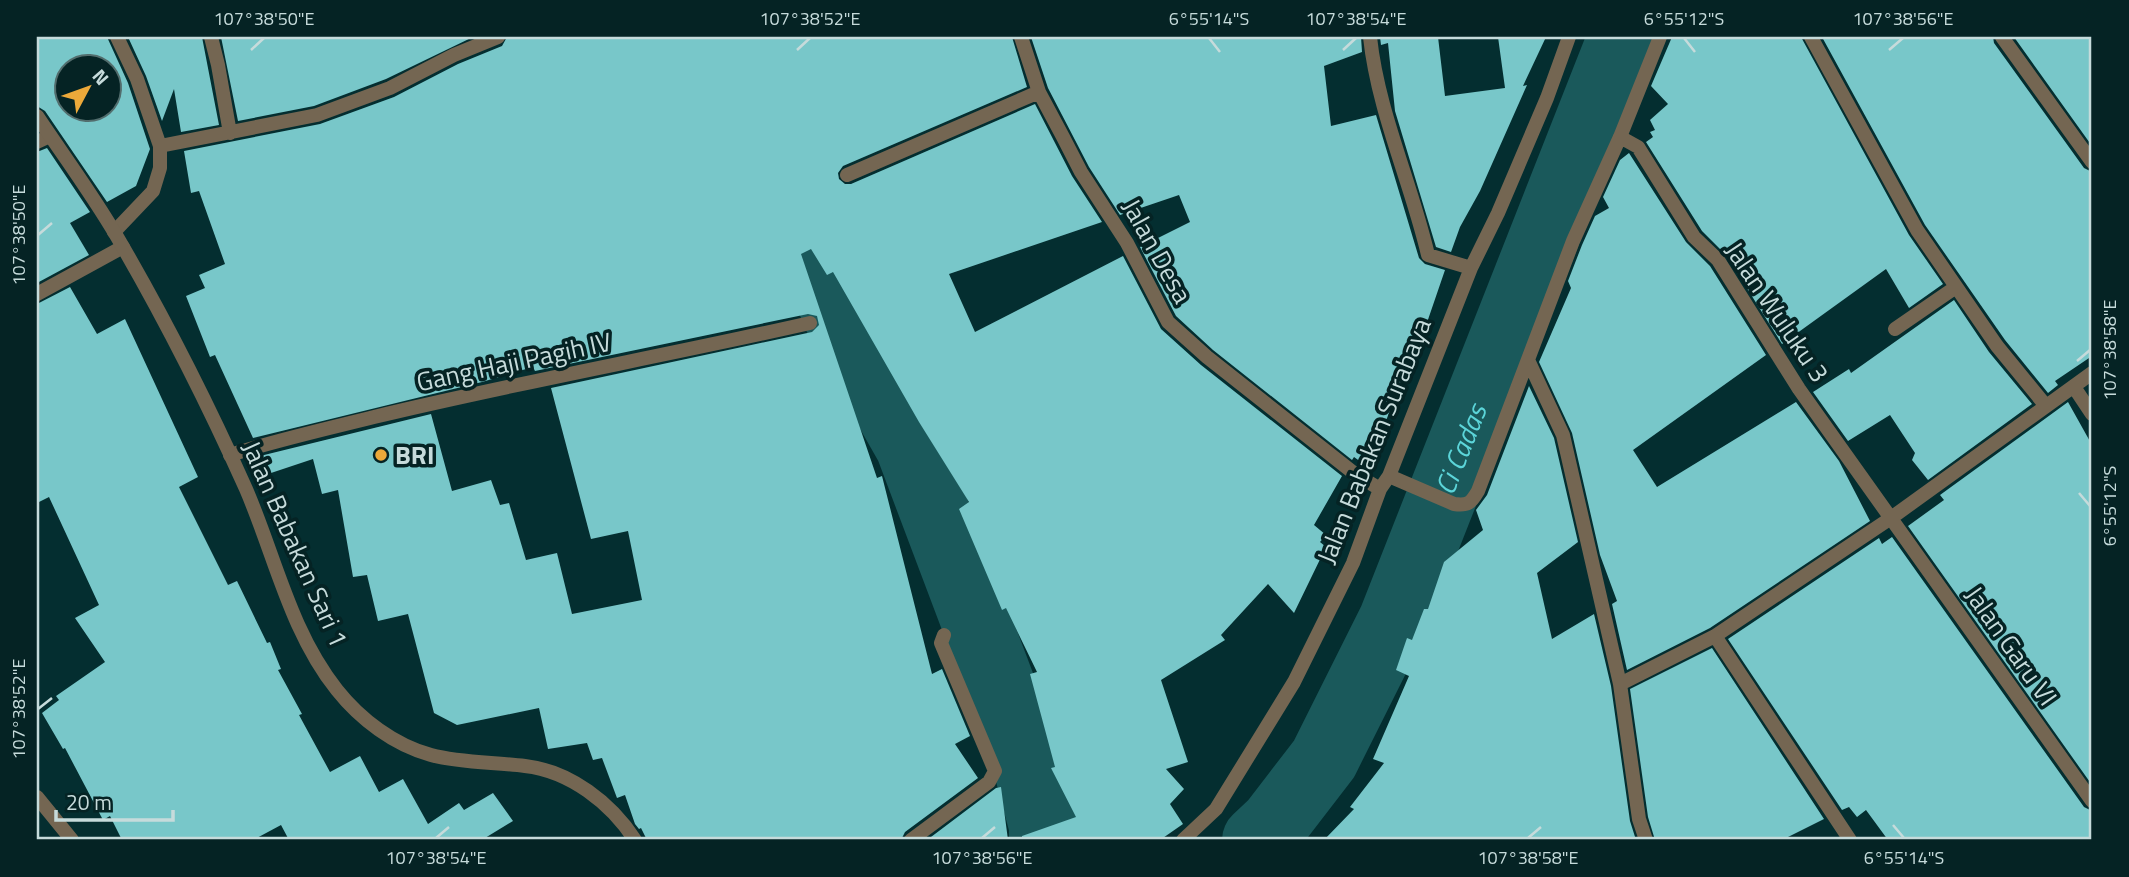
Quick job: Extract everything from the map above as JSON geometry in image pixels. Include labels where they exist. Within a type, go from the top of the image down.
[{"type":"street","points":[[114,232],[153,191],[160,168],[160,146],[137,79],[117,37]]},
{"type":"street","points":[[211,37],[230,133]]},
{"type":"street","points":[[160,146],[317,115],[390,88],[454,55],[498,37]]},
{"type":"street","name":"Jalan Desa","points":[[1021,37],[1039,92],[1081,172],[1127,243],[1168,322],[1207,357],[1345,466],[1380,489]]},
{"type":"street","points":[[1370,37],[1372,57],[1393,143],[1427,255],[1471,268]]},
{"type":"street","name":"Jalan Babakan Surabaya","points":[[1183,840],[1216,809],[1294,682],[1353,562],[1380,489],[1389,476],[1471,268],[1531,136],[1569,37]]},
{"type":"street","points":[[1389,476],[1454,504],[1469,504],[1478,491],[1573,241],[1620,137],[1660,37]]},
{"type":"street","points":[[1811,37],[1917,230],[1997,346],[2046,406]]},
{"type":"street","points":[[2002,37],[2092,162]]},
{"type":"street","points":[[847,175],[1039,92]]},
{"type":"street","name":"Jalan Babakan Sari 1","points":[[37,116],[43,139],[123,247],[202,394],[247,491],[304,639],[336,689],[363,720],[394,739],[430,755],[552,771],[578,783],[600,801],[635,840]]},
{"type":"street","name":"Jalan Wuluku 3","points":[[1620,137],[1638,148],[1694,237],[1718,260],[1799,389],[1891,518]]},
{"type":"street","points":[[37,294],[123,247]]},
{"type":"street","points":[[1895,329],[1956,287]]},
{"type":"street","name":"Gang Haji Pagih IV","points":[[230,455],[452,398],[673,354],[810,323]]},
{"type":"street","points":[[1528,360],[1563,435],[1620,684],[1639,819],[1646,840]]},
{"type":"street","points":[[1620,684],[1715,636],[1891,518],[2092,373]]},
{"type":"street","points":[[2074,387],[2092,414]]},
{"type":"street","name":"Jalan Garu VI","points":[[1891,518],[2092,801]]},
{"type":"street","points":[[911,840],[989,782],[995,771],[941,643],[944,635]]},
{"type":"street","points":[[1715,636],[1850,840]]},
{"type":"street","points":[[37,797],[72,840]]},
{"type":"building","points":[[37,37],[107,37],[114,52],[52,52],[52,121],[45,111],[37,106]]},
{"type":"building","points":[[128,37],[202,37],[219,125],[181,132],[174,89],[162,121]]},
{"type":"building","points":[[221,37],[473,37],[386,79],[314,106],[238,121]]},
{"type":"building","points":[[507,37],[1012,37],[1027,87],[843,166],[838,173],[839,179],[845,184],[851,184],[1035,104],[1072,176],[1102,222],[949,274],[975,332],[1123,256],[1161,329],[1201,365],[1342,476],[1314,525],[1326,535],[1320,542],[1326,547],[1294,613],[1268,584],[1221,635],[1225,640],[1161,680],[1188,762],[1166,769],[1184,789],[1170,804],[1183,824],[1160,840],[1022,840],[1022,836],[1076,817],[1051,768],[1055,767],[1030,674],[1037,672],[1006,608],[1002,610],[959,509],[969,502],[919,422],[833,272],[827,275],[811,249],[801,254],[877,478],[882,476],[932,674],[942,669],[970,736],[955,744],[978,778],[905,832],[901,840],[647,840],[641,828],[635,824],[625,795],[617,798],[602,758],[593,760],[587,743],[548,749],[539,708],[457,725],[434,713],[408,614],[378,621],[367,575],[353,577],[338,490],[322,494],[313,459],[268,474],[260,456],[431,414],[452,491],[491,480],[500,505],[509,503],[526,560],[557,553],[572,614],[642,600],[628,531],[591,539],[551,388],[812,332],[819,325],[817,316],[808,314],[535,371],[533,367],[253,438],[215,355],[210,357],[186,296],[205,288],[199,275],[225,264],[199,191],[191,193],[184,151],[320,124],[394,97],[458,64],[502,46]]},
{"type":"building","points":[[1031,37],[1361,37],[1362,52],[1324,66],[1331,126],[1376,115],[1419,258],[1425,264],[1445,270],[1420,343],[1417,342],[1376,446],[1370,443],[1361,462],[1354,457],[1352,460],[1213,350],[1176,316],[1140,247],[1190,222],[1179,195],[1120,215],[1089,167],[1048,88]]},
{"type":"building","points":[[1380,37],[1438,37],[1445,96],[1505,88],[1498,37],[1546,37],[1451,252],[1436,247],[1395,111],[1388,43],[1381,45]]},
{"type":"building","points":[[1672,37],[1801,37],[1909,235],[1943,284],[1909,308],[1886,269],[1782,344],[1726,255],[1702,231],[1646,142],[1653,137],[1650,132],[1655,130],[1650,120],[1668,104],[1651,86]]},
{"type":"building","points":[[1822,37],[1993,37],[1994,43],[2084,168],[2092,172],[2092,356],[2055,381],[2058,385],[2048,393],[2005,340],[1925,225]]},
{"type":"building","points":[[2014,37],[2092,37],[2092,146]]},
{"type":"building","points":[[122,70],[150,149],[136,186],[107,202],[52,122],[122,122]]},
{"type":"building","points":[[47,148],[90,212],[70,223],[89,255],[37,283],[37,152]]},
{"type":"building","points":[[1629,153],[1686,242],[1710,266],[1766,355],[1633,450],[1657,487],[1796,402],[1839,461],[1870,521],[1710,628],[1627,670],[1612,604],[1617,601],[1600,555],[1572,433],[1539,362],[1571,288],[1568,281],[1582,245],[1595,216],[1609,208],[1603,197],[1620,160]]},
{"type":"building","points":[[70,287],[97,334],[125,319],[198,477],[179,487],[228,585],[237,581],[267,643],[270,642],[281,669],[278,670],[330,772],[360,756],[379,792],[403,779],[428,824],[459,803],[464,810],[493,793],[513,821],[485,838],[487,840],[289,840],[281,825],[253,840],[122,840],[110,816],[103,820],[65,748],[63,749],[42,713],[59,700],[56,696],[105,662],[75,618],[99,605],[49,497],[37,503],[37,304]]},
{"type":"building","points":[[1954,300],[1989,352],[2032,404],[1928,480],[1912,460],[1915,453],[1890,415],[1848,441],[1813,392],[1849,369],[1851,373]]},
{"type":"building","points":[[1529,386],[1554,438],[1578,542],[1537,573],[1552,639],[1594,614],[1611,686],[1630,821],[1636,840],[1324,840],[1354,809],[1350,807],[1384,763],[1373,759],[1409,676],[1396,670],[1407,638],[1412,640],[1424,609],[1428,609],[1444,562],[1483,530],[1476,510],[1487,495]]},
{"type":"building","points":[[2068,402],[2092,445],[2092,785],[1908,526],[1944,500],[1940,495]]},
{"type":"building","points":[[1892,537],[2084,807],[2092,811],[2092,840],[1888,840],[1866,810],[1857,817],[1849,807],[1842,810],[1728,639],[1879,538],[1882,544]]},
{"type":"building","points":[[1712,648],[1824,819],[1782,840],[1655,840],[1648,817],[1630,689]]},
{"type":"building","points":[[1001,787],[1008,840],[927,840],[996,788]]},
{"type":"waterway","points":[[695,37],[716,103],[733,138],[776,178],[799,205],[814,239],[821,275],[844,330],[910,446],[1022,743],[1044,826],[1044,840]]},
{"type":"waterway","name":"Ci Cadas","points":[[1257,840],[1274,824],[1324,759],[1393,621],[1623,37]]},
{"type":"place","name":"BRI","points":[[381,455]]}]
